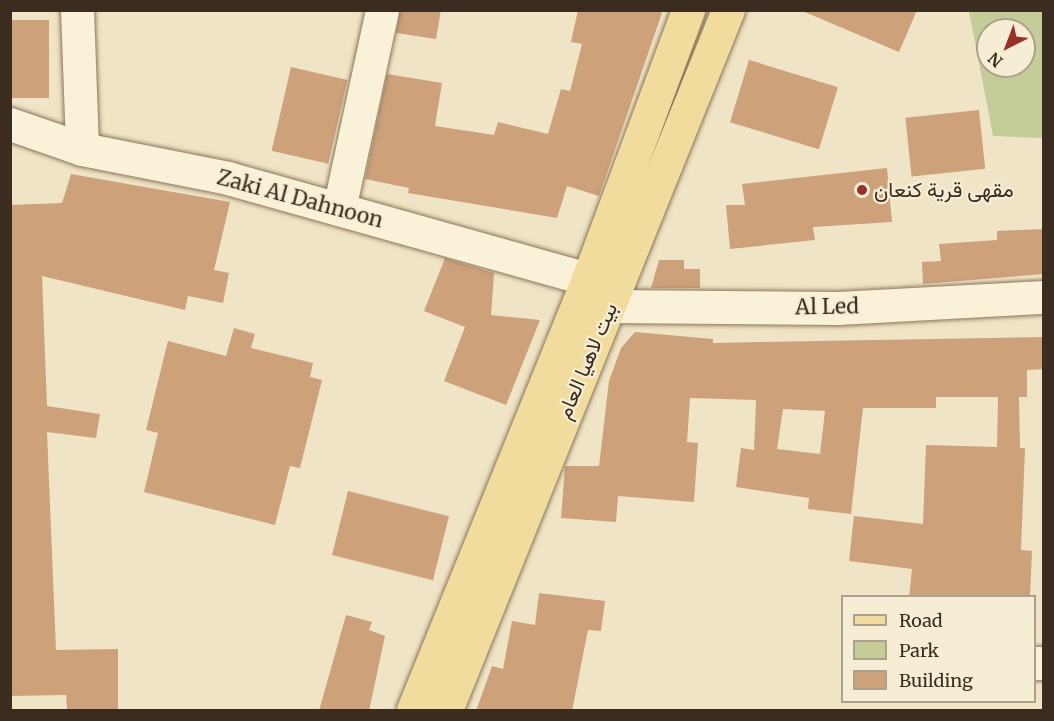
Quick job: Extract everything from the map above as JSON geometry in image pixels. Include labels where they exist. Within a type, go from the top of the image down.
[{"type":"main road","name":"بيت لاهيا العام","points":[[413,711],[588,279],[688,10]]},
{"type":"main road","name":"بيت لاهيا العام","points":[[446,711],[728,10]]},
{"type":"street","points":[[77,10],[81,149]]},
{"type":"street","points":[[339,209],[382,10]]},
{"type":"street","name":"Zaki Al Dahnoon","points":[[10,124],[81,149],[228,178],[588,279]]},
{"type":"street","name":"Al Led","points":[[610,306],[838,308],[1044,297]]},
{"type":"green space","points":[[969,11],[1043,11],[1043,138],[993,136],[982,78],[1036,78],[1036,18],[976,18],[976,47]]},
{"type":"building","points":[[400,10],[441,10],[436,39],[396,33]]},
{"type":"building","points":[[578,10],[663,10],[599,196],[567,186],[557,218],[408,193],[409,188],[365,179],[387,74],[442,83],[435,126],[494,135],[498,122],[548,134],[561,89],[570,91],[582,44],[571,42]]},
{"type":"building","points":[[800,10],[917,10],[899,52]]},
{"type":"building","points":[[10,20],[49,20],[49,98],[10,98]]},
{"type":"building","points":[[749,60],[838,87],[819,149],[730,122]]},
{"type":"building","points":[[291,67],[348,80],[328,164],[272,151]]},
{"type":"building","points":[[979,110],[985,169],[912,176],[905,118]]},
{"type":"building","points":[[887,168],[892,222],[813,227],[815,240],[730,249],[726,205],[745,205],[742,184]]},
{"type":"building","points":[[71,174],[230,202],[214,270],[229,273],[223,303],[188,296],[185,310],[42,276],[47,406],[100,414],[96,438],[47,432],[56,650],[118,649],[118,710],[67,710],[66,695],[10,696],[10,205],[62,203]]},
{"type":"building","points":[[1044,229],[1044,274],[923,284],[922,262],[941,261],[939,244],[997,240],[997,231]]},
{"type":"building","points":[[445,258],[494,273],[491,315],[540,320],[506,405],[444,381],[465,327],[424,311]]},
{"type":"building","points":[[659,260],[684,260],[684,269],[700,269],[700,288],[651,288]]},
{"type":"building","points":[[234,328],[255,334],[251,348],[313,363],[310,377],[322,380],[300,468],[290,466],[275,525],[144,492],[158,433],[146,430],[168,341],[226,356]]},
{"type":"building","points":[[635,332],[713,339],[713,343],[1044,337],[1044,369],[1027,370],[1027,397],[1019,397],[1020,448],[1025,448],[1021,550],[1032,551],[1030,595],[909,595],[912,569],[849,561],[854,516],[923,524],[926,445],[997,447],[998,397],[936,397],[936,408],[863,408],[851,514],[808,509],[809,498],[736,487],[741,448],[754,450],[756,400],[690,398],[687,442],[698,443],[694,502],[618,496],[616,522],[561,518],[565,466],[599,466],[609,381],[621,348]],"holes":[[[783,409],[825,411],[820,454],[777,449]]]},
{"type":"building","points":[[348,491],[449,516],[433,580],[332,555]]},
{"type":"building","points":[[539,593],[605,601],[601,631],[588,630],[572,711],[476,711],[492,666],[503,669],[512,621],[535,625]]},
{"type":"building","points":[[346,615],[372,622],[369,630],[385,636],[369,711],[319,711]]},
{"type":"place","name":"مقهى قرية كنعان","points":[[862,190]]}]
